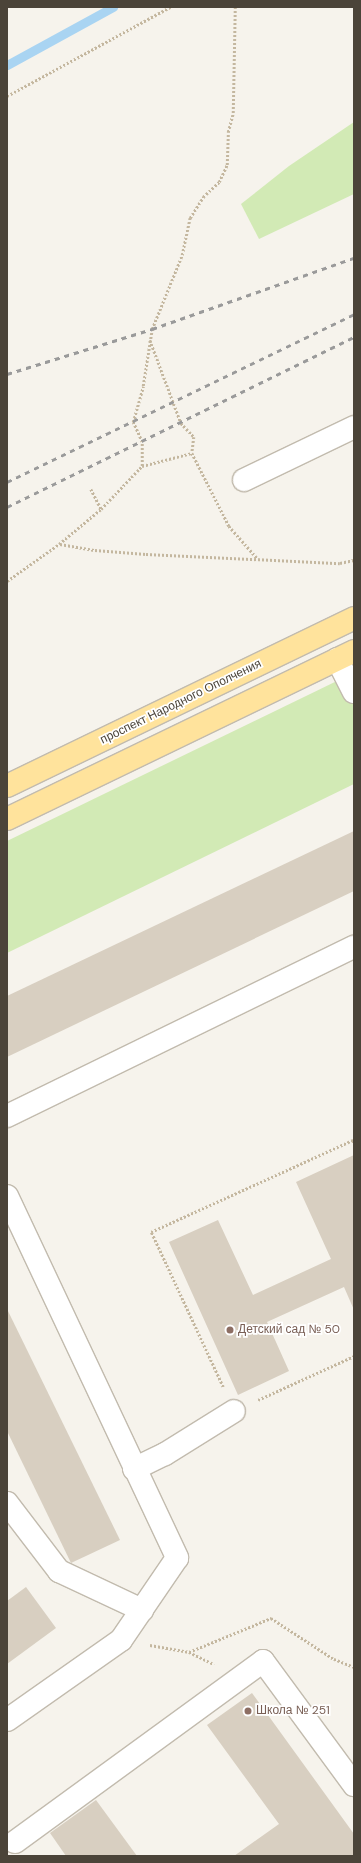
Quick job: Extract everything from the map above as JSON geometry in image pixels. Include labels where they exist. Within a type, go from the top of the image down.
[{"type":"main road","name":"проспект Народного Ополчения","points":[[7,786],[354,618]]},
{"type":"main road","points":[[7,820],[346,655]]},
{"type":"lane","points":[[244,480],[354,427]]},
{"type":"lane","points":[[346,655],[354,692]]},
{"type":"lane","points":[[7,1116],[354,947]]},
{"type":"lane","points":[[7,1196],[177,1558],[121,1640],[7,1720]]},
{"type":"lane","points":[[134,1469],[165,1454],[234,1411]]},
{"type":"lane","points":[[7,1503],[59,1571],[142,1610]]},
{"type":"lane","points":[[15,1842],[263,1661],[354,1785]]},
{"type":"path","points":[[7,96],[170,7]]},
{"type":"path","points":[[142,466],[142,442],[132,422],[143,386],[150,340],[182,255],[190,218],[203,197],[219,182],[226,165],[228,132],[233,113],[235,7]]},
{"type":"path","points":[[150,340],[181,423],[194,437],[192,453],[229,526],[258,559]]},
{"type":"path","points":[[7,581],[59,544],[101,509],[142,466],[192,453]]},
{"type":"path","points":[[91,489],[101,509]]},
{"type":"path","points":[[59,544],[95,550],[258,559],[340,563],[354,560]]},
{"type":"path","points":[[354,1143],[353,1140],[151,1232],[234,1411],[354,1356]]},
{"type":"path","points":[[121,1640],[189,1652],[271,1618],[334,1659],[354,1667]]},
{"type":"green space","points":[[354,122],[354,194],[259,239],[241,204],[289,166]]},
{"type":"green space","points":[[341,679],[354,706],[354,784],[7,953],[7,841]]},
{"type":"building","points":[[354,831],[354,891],[7,1057],[7,996]]},
{"type":"building","points":[[354,1155],[354,1310],[344,1287],[267,1322],[289,1371],[238,1395],[169,1242],[218,1220],[253,1295],[331,1259],[296,1182]]},
{"type":"building","points":[[7,1309],[120,1540],[71,1563],[7,1431]]},
{"type":"building","points":[[26,1587],[56,1628],[7,1664],[7,1601]]},
{"type":"building","points":[[252,1693],[354,1834],[354,1856],[234,1856],[279,1824],[207,1725]]},
{"type":"building","points":[[96,1800],[137,1856],[66,1856],[50,1833]]},
{"type":"waterway","points":[[7,65],[113,7]]},
{"type":"railway","points":[[7,374],[152,329],[354,258]]},
{"type":"railway","points":[[7,482],[354,314]]},
{"type":"railway","points":[[7,507],[354,337]]},
{"type":"place","name":"Детский сад № 50","points":[[230,1330]]},
{"type":"place","name":"Школа № 251","points":[[248,1711]]}]
